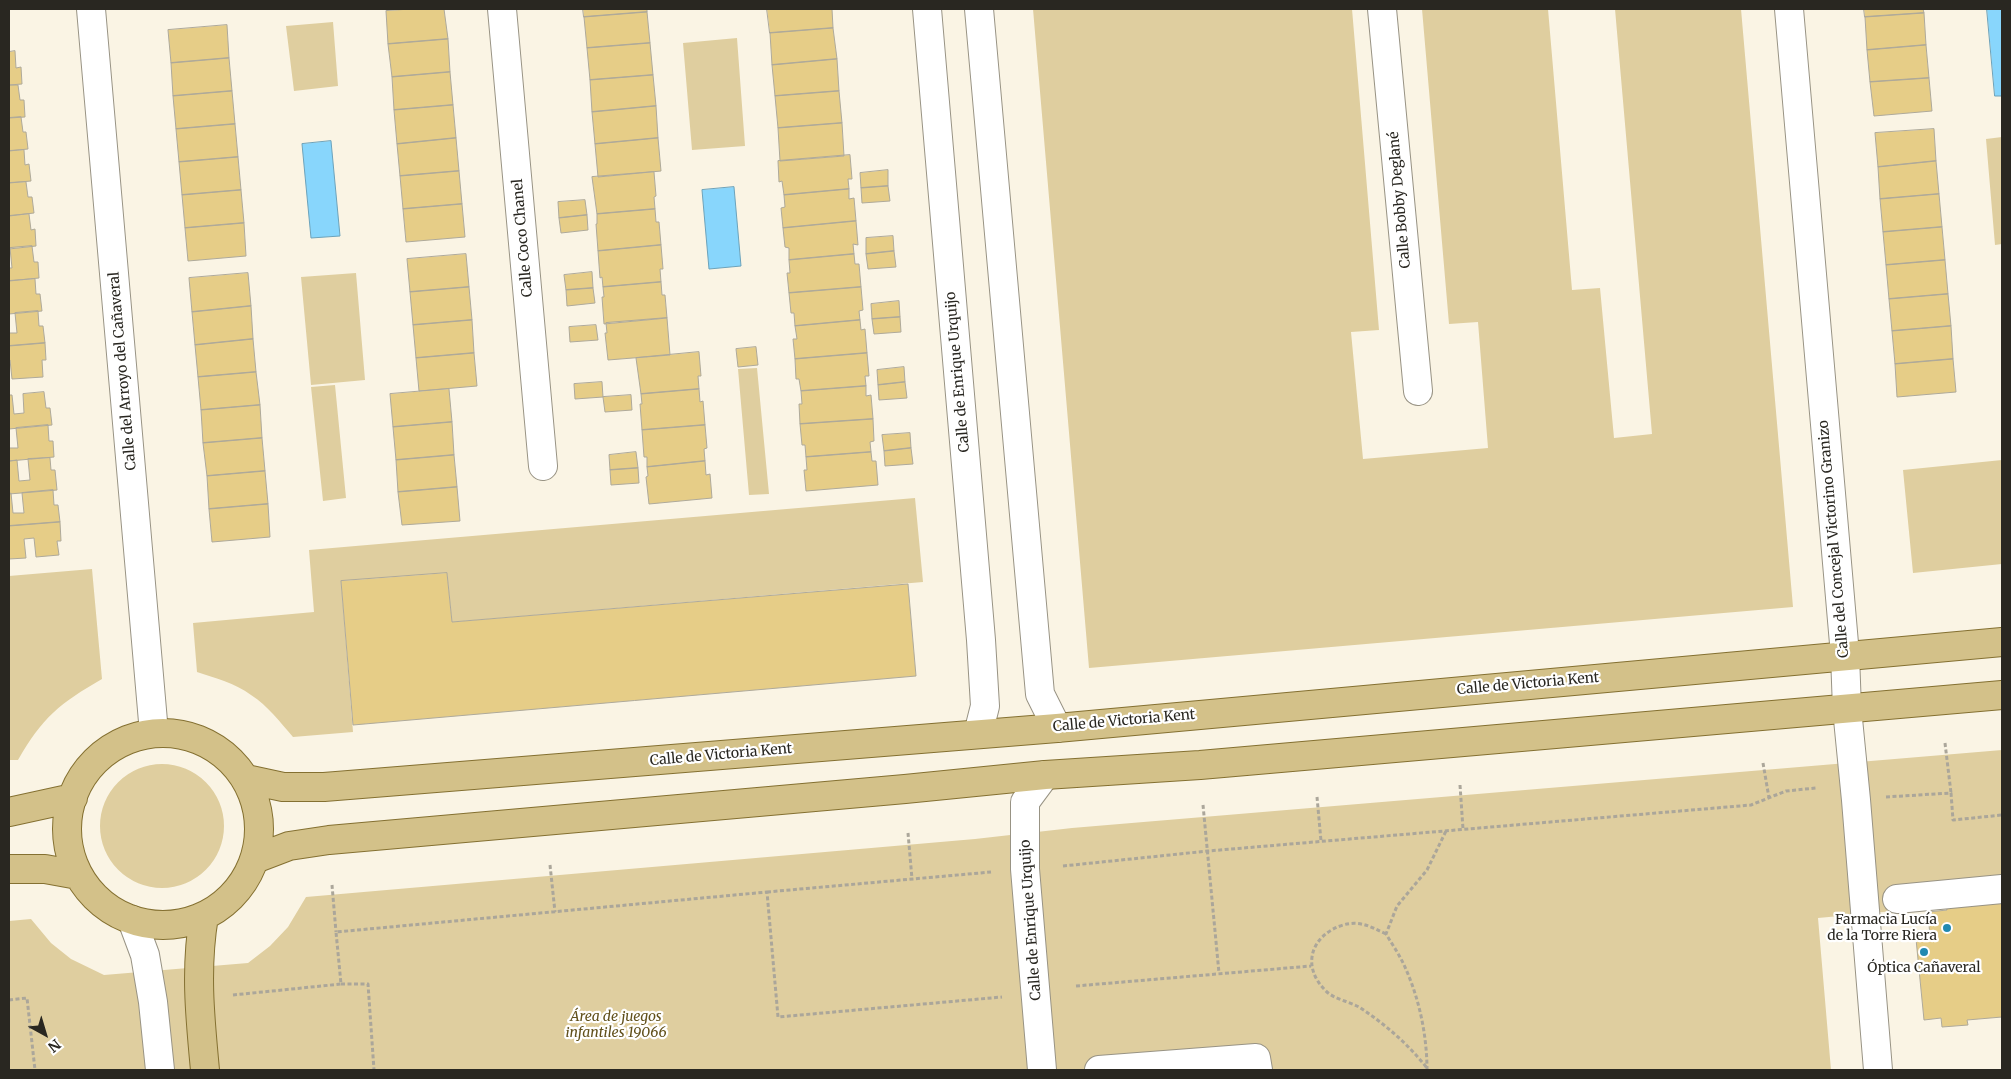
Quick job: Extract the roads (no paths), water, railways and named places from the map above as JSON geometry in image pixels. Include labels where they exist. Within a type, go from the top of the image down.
[{"type":"main road","name":"Calle de Victoria Kent","points":[[246,779],[283,787],[324,787],[1058,728],[2002,642]]},
{"type":"main road","points":[[255,859],[289,846],[328,840],[1044,775],[1200,765],[2002,695]]},
{"type":"main road","points":[[154,733],[176,734],[197,739],[210,745],[233,762],[246,779],[257,805],[260,832],[255,859],[247,877],[235,893],[220,906],[204,916],[180,924],[156,925],[132,920],[116,913],[101,903],[78,875],[71,857],[67,837],[68,817],[73,798],[82,778],[96,761],[113,747],[133,738],[154,733]]},
{"type":"main road","points":[[9,812],[73,798]]},
{"type":"main road","points":[[9,869],[45,869],[78,875]]},
{"type":"main road","points":[[204,916],[199,948],[198,997],[205,1070]]},
{"type":"street","name":"Calle del Arroyo del Cañaveral","points":[[91,9],[154,733]]},
{"type":"street","name":"Calle Coco Chanel","points":[[502,9],[543,466]]},
{"type":"street","name":"Calle de Enrique Urquijo","points":[[927,9],[981,640],[985,706],[978,734]]},
{"type":"street","points":[[979,9],[1040,694],[1058,728]]},
{"type":"street","name":"Calle Bobby Deglané","points":[[1382,9],[1418,392]]},
{"type":"street","name":"Calle del Concejal Victorino Granizo","points":[[1789,9],[1845,655],[1847,709],[1878,1070]]},
{"type":"street","name":"Calle de Enrique Urquijo","points":[[1042,1070],[1025,869],[1025,802],[1044,775]]},
{"type":"street","points":[[1896,898],[2002,889]]},
{"type":"street","points":[[132,920],[145,955],[153,1002],[160,1070]]},
{"type":"street","points":[[1099,1070],[1256,1058],[1258,1070]]},
{"type":"water","points":[[1987,9],[2002,9],[2002,96],[1995,96]]},
{"type":"water","points":[[331,141],[340,236],[311,238],[302,144]]},
{"type":"water","points":[[734,187],[741,266],[709,269],[702,190]]},
{"type":"place","name":"Farmacia Lucía de la Torre Riera","points":[[1947,928]]},
{"type":"place","name":"Óptica Cañaveral","points":[[1924,952]]},
{"type":"park label","name":"Área de juegos infantiles 19066","points":[[616,1026]]}]
